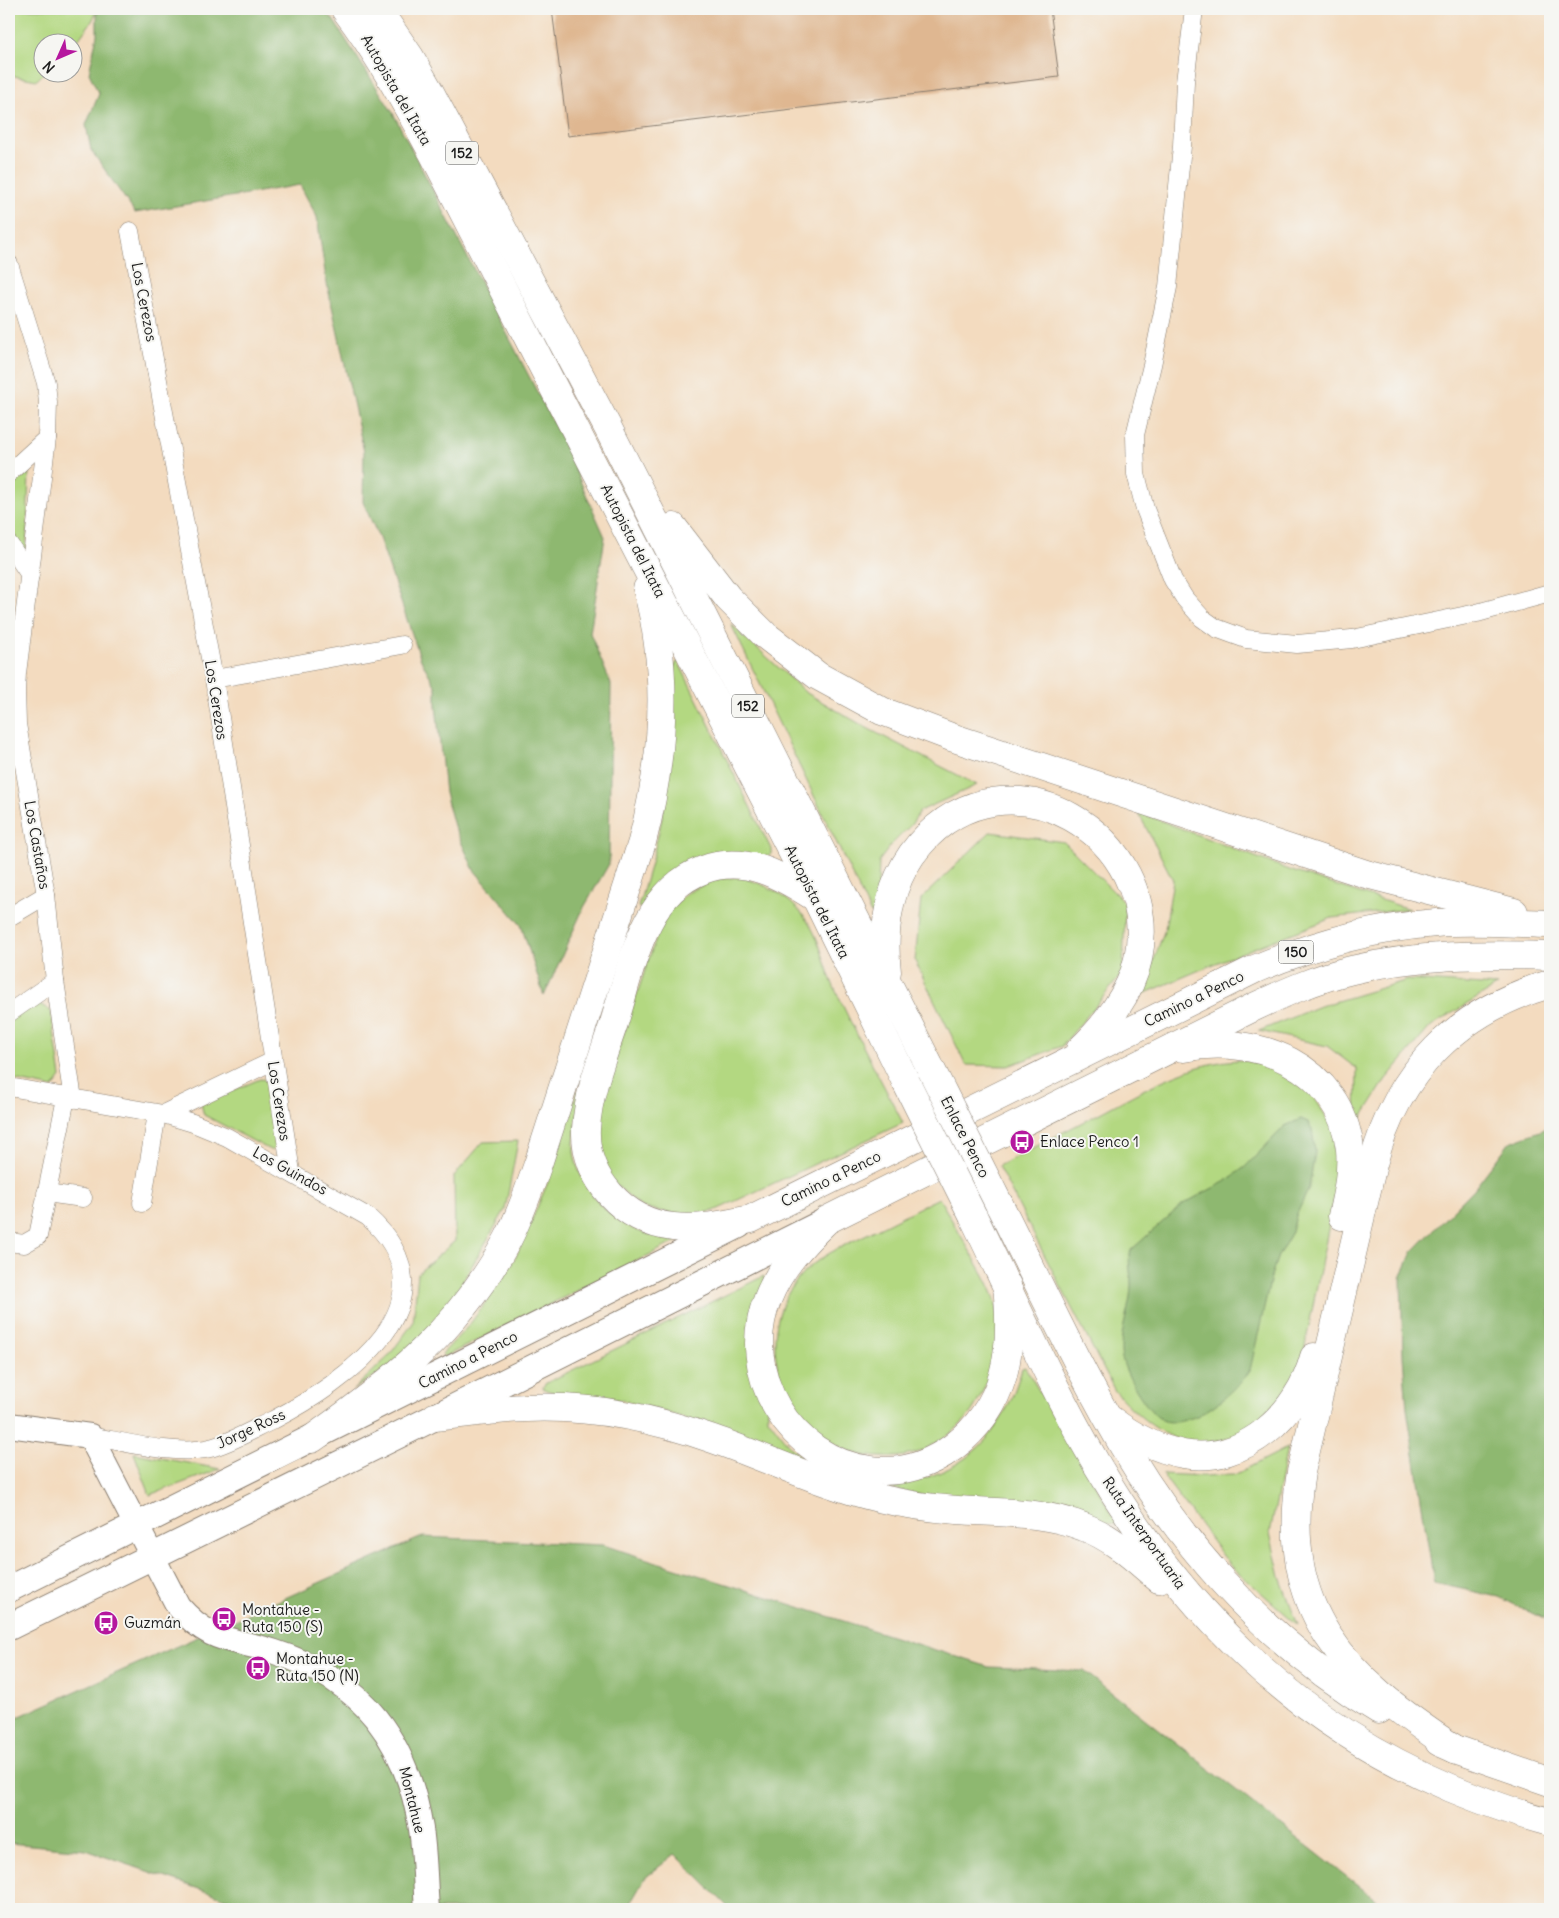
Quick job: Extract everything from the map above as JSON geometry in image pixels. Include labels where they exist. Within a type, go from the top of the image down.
[{"type":"highway","name":"Autopista del Itata","points":[[345,9],[375,52],[422,134],[816,898],[906,1082]]},
{"type":"highway","name":"Autopista del Itata","points":[[377,9],[410,57],[430,92],[608,428],[931,1069]]},
{"type":"highway","points":[[608,428],[681,538],[728,598],[780,648],[818,676],[855,698],[911,723],[951,738],[1366,874],[1550,920]]},
{"type":"highway","points":[[312,1439],[404,1369],[433,1342],[454,1318],[474,1293],[501,1252],[509,1238],[532,1183],[642,842],[655,788],[662,734],[661,671],[648,592],[636,548]]},
{"type":"highway","points":[[888,983],[885,939],[891,898],[906,864],[926,837],[952,816],[978,804],[992,801],[1022,800],[1038,803],[1060,811],[1081,822],[1096,834],[1120,863],[1135,895],[1141,927],[1138,961],[1124,993],[1098,1031],[1064,1064]]},
{"type":"highway","points":[[751,1219],[720,1225],[682,1228],[663,1226],[635,1215],[606,1189],[592,1167],[586,1140],[588,1104],[644,929],[658,904],[677,884],[703,870],[721,865],[738,864],[764,869],[816,898]]},
{"type":"highway","name":"Camino a Penco","points":[[751,1219],[1255,969],[1286,956],[1336,939],[1373,931],[1437,923],[1550,924]]},
{"type":"highway","name":"150","points":[[827,1220],[1284,993],[1317,980],[1384,963],[1440,957],[1482,955],[1550,956]]},
{"type":"highway","points":[[1455,1749],[1431,1734],[1386,1699],[1344,1658],[1320,1624],[1304,1586],[1298,1565],[1295,1523],[1296,1497],[1370,1173],[1387,1120],[1397,1099],[1423,1062],[1456,1030],[1495,1006],[1550,984]]},
{"type":"highway","points":[[1107,1417],[1125,1430],[1153,1445],[1183,1454],[1197,1455],[1226,1452],[1241,1446],[1255,1439],[1278,1420],[1297,1396],[1313,1363],[1349,1181],[1350,1149],[1342,1119],[1329,1094],[1308,1072],[1279,1055],[1256,1049],[1211,1045],[1166,1051]]},
{"type":"highway","name":"Enlace Penco","points":[[931,1069],[999,1204]]},
{"type":"highway","name":"Enlace Penco","points":[[906,1082],[973,1216]]},
{"type":"highway","name":"Ruta Interportuaria","points":[[999,1204],[1107,1417],[1140,1472],[1185,1537],[1237,1598],[1297,1652],[1367,1703],[1406,1726],[1455,1749],[1550,1782]]},
{"type":"highway","name":"Ruta Interportuaria","points":[[973,1216],[1053,1383],[1096,1463],[1152,1549],[1209,1619],[1282,1688],[1346,1734],[1385,1757],[1427,1778],[1473,1797],[1550,1822]]},
{"type":"highway","points":[[827,1220],[797,1251],[775,1282],[763,1313],[759,1348],[765,1384],[780,1413],[801,1438],[827,1456],[840,1462],[870,1470],[902,1470],[942,1455],[967,1436],[989,1407],[1003,1376],[1009,1328],[1007,1284]]},
{"type":"highway","points":[[435,1417],[527,1408],[561,1408],[624,1415],[712,1439],[842,1488],[878,1498],[954,1510],[1037,1515],[1062,1519],[1085,1527],[1118,1544],[1209,1619]]},
{"type":"main road","name":"Camino a Penco","points":[[9,1589],[751,1219]]},
{"type":"main road","points":[[9,1627],[435,1417],[827,1220]]},
{"type":"street","points":[[1194,9],[1184,82],[1182,146],[1168,287],[1135,434],[1136,474],[1156,541],[1173,580],[1185,599],[1202,618],[1216,628],[1246,639],[1297,644],[1362,637],[1477,613],[1550,593]]},
{"type":"street","name":"Los Cerezos","points":[[130,231],[214,679],[291,1172]]},
{"type":"street","name":"Los Castaños","points":[[9,264],[46,383],[48,402],[47,438],[17,673],[16,708],[19,740],[46,895],[70,1098]]},
{"type":"street","points":[[9,311],[28,325]]},
{"type":"street","points":[[9,474],[47,438]]},
{"type":"street","points":[[9,544],[30,575]]},
{"type":"street","points":[[214,679],[402,644]]},
{"type":"street","points":[[9,917],[46,895]]},
{"type":"street","points":[[9,1013],[55,981]]},
{"type":"street","points":[[142,1203],[160,1114],[273,1061]]},
{"type":"street","name":"Los Guindos","points":[[9,1087],[160,1114],[193,1122],[227,1136],[368,1217],[384,1234],[397,1255]]},
{"type":"street","points":[[9,1242],[24,1244],[38,1236],[46,1193],[70,1098]]},
{"type":"street","points":[[46,1193],[83,1198]]},
{"type":"street","name":"Jorge Ross","points":[[9,1425],[178,1450],[209,1448],[224,1444],[310,1399],[361,1361],[386,1332],[393,1320],[401,1294],[401,1267],[397,1255]]},
{"type":"street","name":"Montahue","points":[[90,1436],[178,1606],[200,1628],[227,1640],[276,1652],[315,1669],[355,1696],[380,1722],[399,1752],[413,1789],[424,1853],[426,1909]]},
{"type":"green space","points":[[9,9],[98,9],[82,35],[82,32],[32,32],[32,79],[9,75]]},
{"type":"green space","points":[[97,9],[320,9],[332,18],[393,113],[562,440],[605,537],[590,633],[611,684],[609,864],[583,909],[544,996],[521,925],[474,870],[454,826],[445,793],[436,705],[436,687],[421,660],[379,538],[363,502],[364,452],[326,279],[317,217],[300,185],[135,213],[91,150],[86,125],[99,94],[89,73],[97,35]]},
{"type":"green space","points":[[29,472],[26,559],[9,530],[9,489]]},
{"type":"green space","points":[[731,624],[805,692],[867,728],[977,785],[920,811],[911,825],[892,844],[879,861],[877,912],[871,914]]},
{"type":"green space","points":[[678,661],[771,849],[771,854],[643,909],[638,907],[655,849],[670,769],[673,739],[672,669]]},
{"type":"green space","points":[[1138,812],[1292,871],[1409,909],[1332,918],[1228,958],[1141,995],[1165,929],[1173,880]]},
{"type":"green space","points":[[990,832],[1064,842],[1125,903],[1123,973],[1062,1046],[1008,1066],[966,1065],[915,961],[921,899]]},
{"type":"green space","points":[[741,877],[759,883],[781,895],[808,922],[842,1004],[903,1123],[714,1211],[684,1216],[641,1207],[605,1175],[595,1127],[621,1041],[656,938],[668,912],[685,894],[715,879]]},
{"type":"green space","points":[[1408,980],[1497,986],[1431,1026],[1386,1079],[1356,1127],[1357,1069],[1327,1046],[1259,1031],[1317,1007]]},
{"type":"green space","points":[[36,1002],[51,1011],[61,1077],[53,1088],[9,1079],[9,1021]]},
{"type":"green space","points":[[1242,1060],[1265,1065],[1286,1074],[1307,1090],[1316,1100],[1332,1126],[1337,1142],[1339,1174],[1303,1356],[1289,1386],[1270,1412],[1240,1433],[1214,1442],[1186,1442],[1174,1438],[1152,1425],[1131,1408],[1115,1391],[998,1166],[1168,1078],[1204,1065]]},
{"type":"green space","points":[[260,1079],[270,1080],[277,1145],[272,1151],[204,1115],[201,1104]]},
{"type":"green space","points":[[577,1091],[581,1093],[575,1130],[574,1151],[582,1177],[589,1190],[608,1211],[631,1228],[643,1233],[681,1239],[444,1357],[442,1354],[470,1324],[506,1274],[518,1252],[548,1182]]},
{"type":"green space","points":[[1301,1119],[1308,1122],[1312,1129],[1315,1152],[1309,1188],[1296,1216],[1292,1232],[1278,1256],[1272,1273],[1250,1370],[1227,1395],[1213,1407],[1199,1415],[1176,1422],[1162,1420],[1142,1399],[1130,1379],[1122,1360],[1122,1335],[1131,1293],[1129,1263],[1131,1250],[1183,1204],[1226,1181],[1245,1167],[1285,1126]]},
{"type":"green space","points":[[1550,1125],[1550,1622],[1499,1597],[1434,1583],[1407,1409],[1403,1356],[1401,1278],[1412,1252],[1474,1189],[1510,1142],[1540,1131]]},
{"type":"green space","points":[[518,1141],[505,1210],[441,1318],[402,1358],[353,1390],[388,1357],[413,1323],[418,1273],[455,1241],[454,1176],[483,1142]]},
{"type":"green space","points":[[939,1198],[984,1276],[995,1300],[999,1336],[997,1356],[994,1364],[971,1413],[945,1438],[926,1449],[907,1455],[881,1457],[868,1456],[840,1447],[816,1431],[797,1410],[783,1385],[776,1358],[776,1330],[783,1303],[799,1278],[821,1258]]},
{"type":"green space","points":[[764,1276],[768,1418],[787,1443],[806,1462],[694,1421],[648,1407],[616,1399],[570,1395],[542,1388],[546,1383]]},
{"type":"green space","points":[[1025,1367],[1119,1525],[1038,1507],[955,1503],[872,1484],[901,1483],[918,1480],[939,1473],[973,1453],[998,1424],[1015,1389],[1022,1368]]},
{"type":"green space","points":[[1287,1448],[1270,1533],[1280,1577],[1298,1625],[1230,1565],[1162,1474],[1234,1475]]},
{"type":"green space","points":[[134,1453],[220,1469],[150,1495]]},
{"type":"green space","points":[[422,1537],[603,1545],[989,1667],[1084,1671],[1388,1909],[730,1909],[675,1854],[645,1878],[627,1909],[257,1909],[86,1850],[9,1843],[9,1721]]},
{"type":"building","points":[[552,9],[1050,9],[1059,77],[568,136]]},
{"type":"place","name":"Enlace Penco 1","points":[[1022,1142]]},
{"type":"place","name":"Montahue - Ruta 150 (S)","points":[[224,1619]]},
{"type":"place","name":"Guzmán","points":[[106,1623]]},
{"type":"place","name":"Montahue - Ruta 150 (N)","points":[[258,1668]]}]
